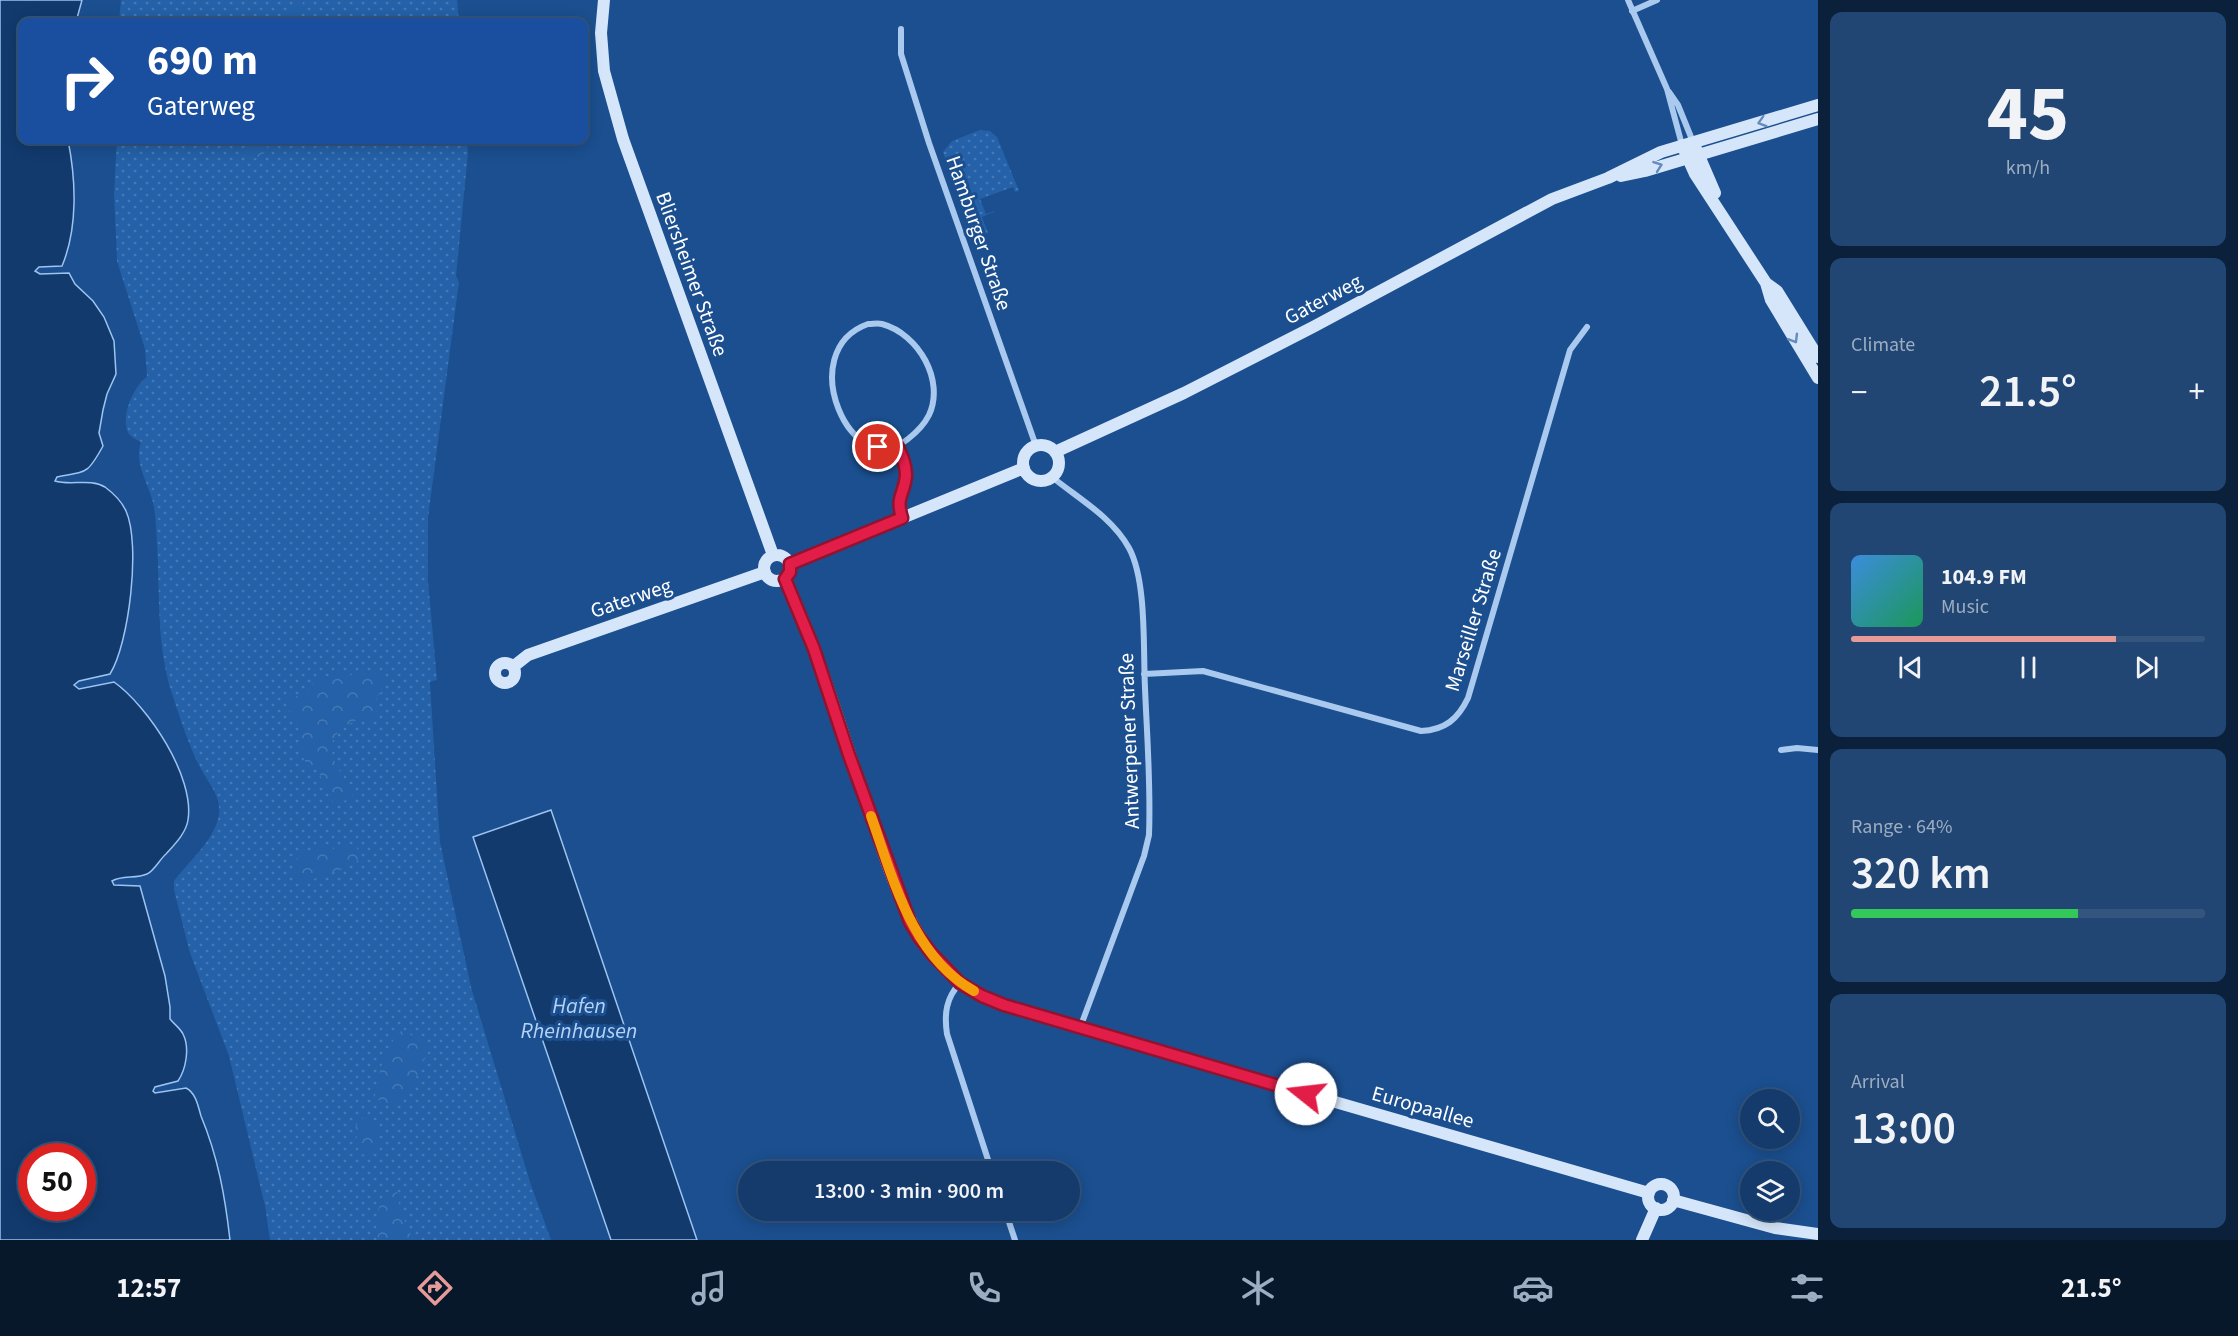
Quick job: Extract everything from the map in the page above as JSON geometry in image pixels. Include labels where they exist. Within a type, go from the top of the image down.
[{"type":"main road","name":"Bliersheimer Straße","points":[[604,0],[601,33],[604,71],[623,139],[773,555]]},
{"type":"main road","points":[[1690,149],[1818,105]]},
{"type":"main road","points":[[1690,149],[1818,118]]},
{"type":"main road","points":[[1690,149],[1722,213],[1766,283],[1771,300],[1818,377]]},
{"type":"main road","name":"Gaterweg","points":[[1055,452],[1195,387],[1313,327],[1552,199],[1608,178],[1645,159],[1690,149]]},
{"type":"main road","points":[[1766,283],[1777,291],[1818,357]]},
{"type":"main road","points":[[1805,333],[1818,339]]},
{"type":"main road","points":[[1043,445],[1055,452],[1059,464],[1052,477],[1038,480],[1031,478],[1024,468],[1026,455],[1036,446],[1043,445]]},
{"type":"main road","points":[[790,564],[1024,468]]},
{"type":"main road","points":[[773,555],[784,556],[790,564],[790,572],[785,579],[774,580],[769,578],[765,572],[765,563],[773,555]]},
{"type":"main road","name":"Gaterweg","points":[[514,666],[528,656],[765,572]]},
{"type":"main road","name":"Europaallee","points":[[785,579],[814,649],[849,755],[910,922],[932,954],[960,983],[1004,1005],[1649,1193]]},
{"type":"main road","points":[[1655,1185],[1665,1185],[1673,1192],[1673,1200],[1666,1208],[1656,1208],[1650,1202],[1649,1193],[1655,1185]]},
{"type":"main road","points":[[1673,1200],[1775,1228],[1818,1234]]},
{"type":"main road","points":[[1642,1240],[1656,1208]]},
{"type":"street","points":[[1628,0],[1667,89],[1690,149]]},
{"type":"street","points":[[1632,11],[1657,0]]},
{"type":"street","name":"Hamburger Straße","points":[[901,29],[900,54],[1036,446]]},
{"type":"street","points":[[1667,89],[1678,105],[1690,149]]},
{"type":"street","points":[[868,324],[882,324],[901,334],[914,345],[926,361],[934,386],[934,403],[927,419],[918,431],[898,447],[878,447],[864,442],[851,432],[837,410],[833,382],[836,356],[843,340],[855,329],[868,324]]},
{"type":"street","name":"Marseiller Straße","points":[[1144,674],[1203,671],[1421,731],[1448,725],[1463,709],[1468,698],[1570,350],[1587,327]]},
{"type":"street","points":[[898,447],[905,466],[906,478],[899,501],[902,518]]},
{"type":"street","name":"Antwerpener Straße","points":[[1052,477],[1103,516],[1119,532],[1134,557],[1140,596],[1144,674],[1149,835],[1144,856],[1080,1028]]},
{"type":"street","points":[[1781,750],[1797,748],[1818,750]]},
{"type":"street","points":[[960,983],[948,1001],[945,1016],[947,1034],[988,1161]]},
{"type":"street","points":[[1009,1221],[1015,1240]]},
{"type":"green space","points":[[121,0],[457,0],[459,18],[119,18]]},
{"type":"green space","points":[[295,0],[304,0],[297,18],[287,18]]},
{"type":"green space","points":[[980,130],[990,131],[997,137],[1019,191],[1015,192],[1013,187],[980,199],[986,214],[996,211],[982,217],[988,233],[973,239],[943,152],[952,141]]},
{"type":"green space","points":[[117,144],[467,144],[456,276],[459,282],[428,518],[428,581],[437,680],[430,682],[440,842],[471,987],[531,1185],[551,1240],[270,1240],[265,1206],[229,1056],[190,953],[174,890],[174,881],[201,850],[213,832],[219,808],[211,785],[189,743],[164,659],[154,507],[139,458],[141,442],[130,435],[126,428],[129,403],[137,387],[147,377],[145,349],[117,261],[114,194]]},
{"type":"green space","points":[[245,144],[266,144],[268,149],[263,154],[251,159],[245,157]]},
{"type":"green space","points":[[340,672],[352,675],[378,673],[384,678],[382,692],[375,704],[377,718],[372,722],[360,718],[347,725],[336,735],[333,742],[333,757],[336,765],[353,792],[352,796],[335,807],[318,771],[307,765],[302,756],[299,725],[285,703],[285,699],[308,693],[316,681]]},
{"type":"green space","points":[[326,845],[336,850],[348,845],[355,846],[362,855],[347,868],[300,885],[292,863],[303,853],[310,856]]},
{"type":"green space","points":[[401,1031],[417,1039],[428,1053],[414,1083],[392,1104],[382,1104],[375,1096],[381,1069],[390,1045]]},
{"type":"green space","points":[[372,1117],[378,1130],[378,1144],[376,1153],[368,1156],[362,1154],[354,1128],[363,1118]]},
{"type":"green space","points":[[397,1192],[400,1209],[413,1240],[378,1240],[376,1225],[380,1205]]},
{"type":"water","points":[[0,0],[82,0],[77,18],[18,18],[18,144],[69,144],[73,171],[73,220],[62,266],[39,267],[35,271],[40,274],[69,273],[75,284],[93,301],[104,317],[114,341],[116,374],[103,410],[99,433],[103,446],[85,470],[57,477],[55,481],[99,484],[111,492],[126,511],[132,546],[131,594],[123,641],[117,660],[110,674],[79,681],[74,685],[79,689],[114,682],[127,693],[154,725],[166,744],[177,764],[184,784],[188,803],[188,820],[180,838],[150,872],[112,881],[114,885],[140,886],[165,976],[170,1019],[183,1034],[185,1040],[186,1058],[178,1081],[155,1087],[153,1091],[155,1093],[186,1088],[194,1096],[207,1131],[223,1192],[230,1240],[0,1240]]},
{"type":"water","name":"Hafen Rheinhausen","points":[[551,810],[697,1240],[611,1240],[473,837]]},
{"type":"slow traffic","points":[[871,816],[910,922],[932,954],[960,983],[974,991]]},
{"type":"route","points":[[878,447],[898,447],[905,466],[906,478],[899,495],[902,518],[790,564],[790,572],[785,579],[814,649],[893,880],[910,922],[919,937],[960,983],[1004,1005],[1306,1094]]}]
